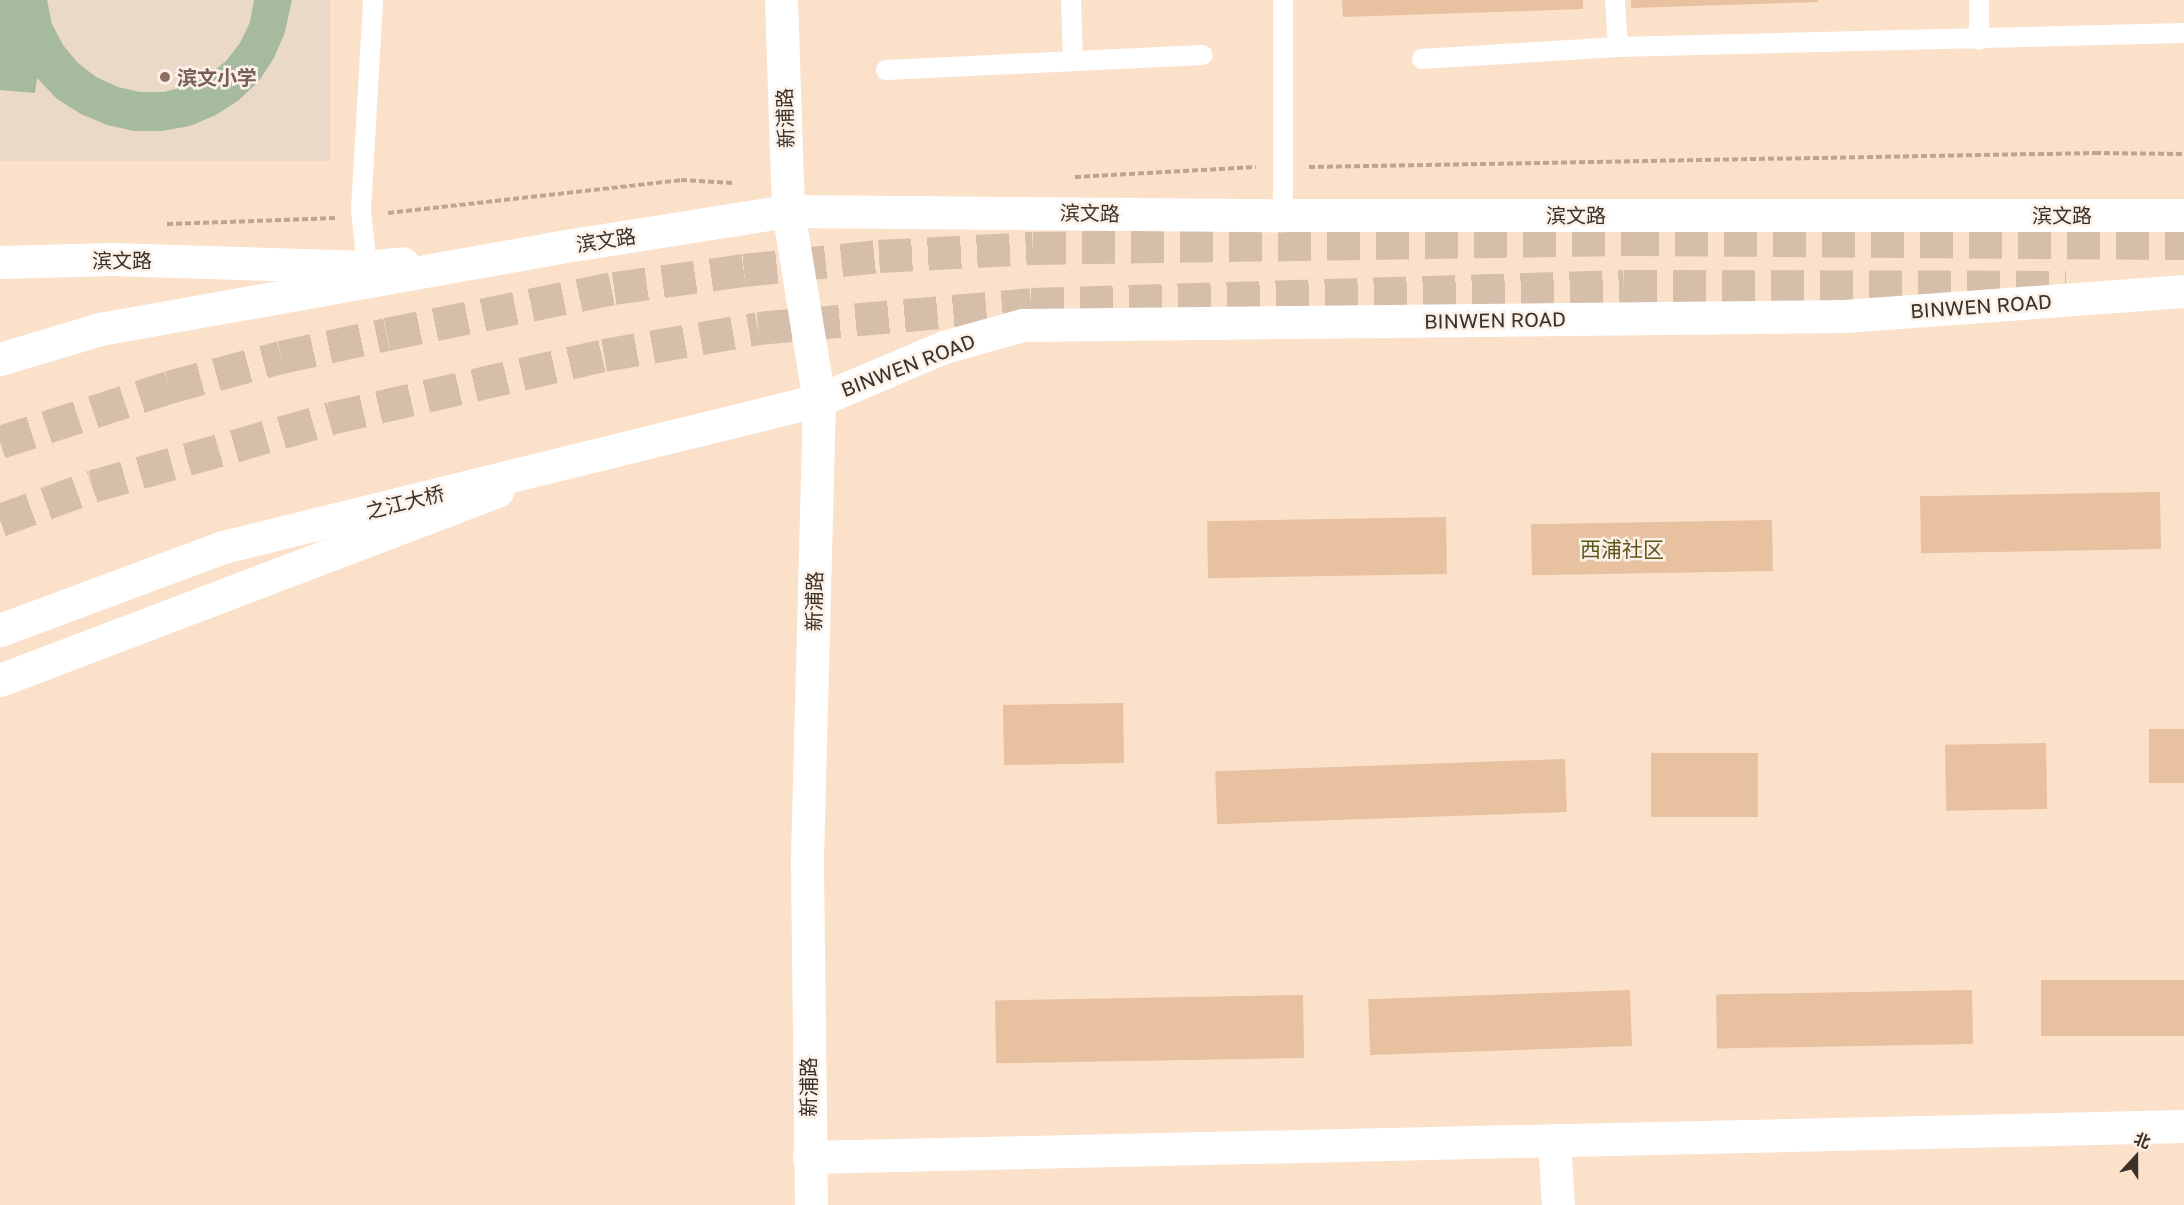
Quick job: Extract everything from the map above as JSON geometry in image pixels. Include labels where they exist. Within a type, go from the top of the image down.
[{"type":"main road","name":"新浦路","points":[[781,0],[788,211],[819,400],[807,867],[811,1205]]},
{"type":"main road","name":"滨文路","points":[[0,262],[112,259],[368,267],[566,246],[788,211],[1283,215],[2184,215]]},
{"type":"main road","points":[[0,359],[100,329],[566,246]]},
{"type":"main road","name":"BINWEN ROAD","points":[[819,400],[944,346],[1023,326],[1844,316],[2184,291]]},
{"type":"main road","name":"之江大桥","points":[[0,630],[224,548],[596,453],[819,400]]},
{"type":"main road","points":[[0,680],[596,453]]},
{"type":"main road","points":[[809,1157],[2184,1126]]},
{"type":"main road","points":[[1554,1140],[1558,1205]]},
{"type":"lane","points":[[368,267],[361,210],[373,0]]},
{"type":"lane","points":[[1071,0],[1073,59]]},
{"type":"lane","points":[[1283,0],[1283,215]]},
{"type":"lane","points":[[1615,0],[1618,47]]},
{"type":"lane","points":[[1979,0],[1979,40]]},
{"type":"lane","points":[[1422,59],[1618,47],[1979,40],[2184,33]]},
{"type":"lane","points":[[886,70],[1073,59],[1203,55]]},
{"type":"shaded area","name":"滨文小学","points":[[0,0],[330,0],[330,161],[0,161]]},
{"type":"green space","points":[[0,0],[47,0],[52,24],[63,45],[78,63],[96,77],[118,87],[140,92],[164,92],[187,86],[207,76],[226,61],[240,43],[250,22],[254,0],[292,0],[285,32],[274,58],[259,81],[239,100],[216,115],[190,126],[162,131],[134,131],[107,125],[81,114],[57,99],[37,78],[35,93],[0,90]]},
{"type":"building","points":[[1342,0],[1583,0],[1583,9],[1343,17]]},
{"type":"building","points":[[1631,0],[1818,0],[1818,2],[1631,8]]},
{"type":"building","points":[[2160,492],[2161,549],[1921,553],[1920,496]]},
{"type":"building","points":[[1446,517],[1447,574],[1208,578],[1207,521]]},
{"type":"building","points":[[1772,520],[1773,571],[1532,575],[1531,524]]},
{"type":"building","points":[[1123,703],[1124,763],[1004,765],[1003,705]]},
{"type":"building","points":[[2149,729],[2184,729],[2184,783],[2149,783]]},
{"type":"building","points":[[2046,743],[2047,809],[1946,811],[1945,745]]},
{"type":"building","points":[[1651,753],[1758,753],[1758,817],[1651,817]]},
{"type":"building","points":[[1565,759],[1567,812],[1217,824],[1215,771]]},
{"type":"building","points":[[2041,980],[2184,980],[2184,1036],[2041,1036]]},
{"type":"building","points":[[1630,990],[1632,1046],[1370,1055],[1368,999]]},
{"type":"building","points":[[1972,990],[1973,1044],[1717,1048],[1716,994]]},
{"type":"building","points":[[1303,995],[1304,1058],[996,1063],[995,1000]]},
{"type":"tunnel","points":[[0,442],[169,387],[281,357],[387,334],[614,288],[744,270],[879,256],[1033,248],[1626,239],[2184,243]]},
{"type":"tunnel","points":[[0,520],[93,486],[331,418],[604,355],[758,328],[1031,304],[1624,286],[2066,287]]},
{"type":"place","name":"滨文小学","points":[[165,77]]},
{"type":"district","name":"西浦社区","points":[[1622,549]]}]
